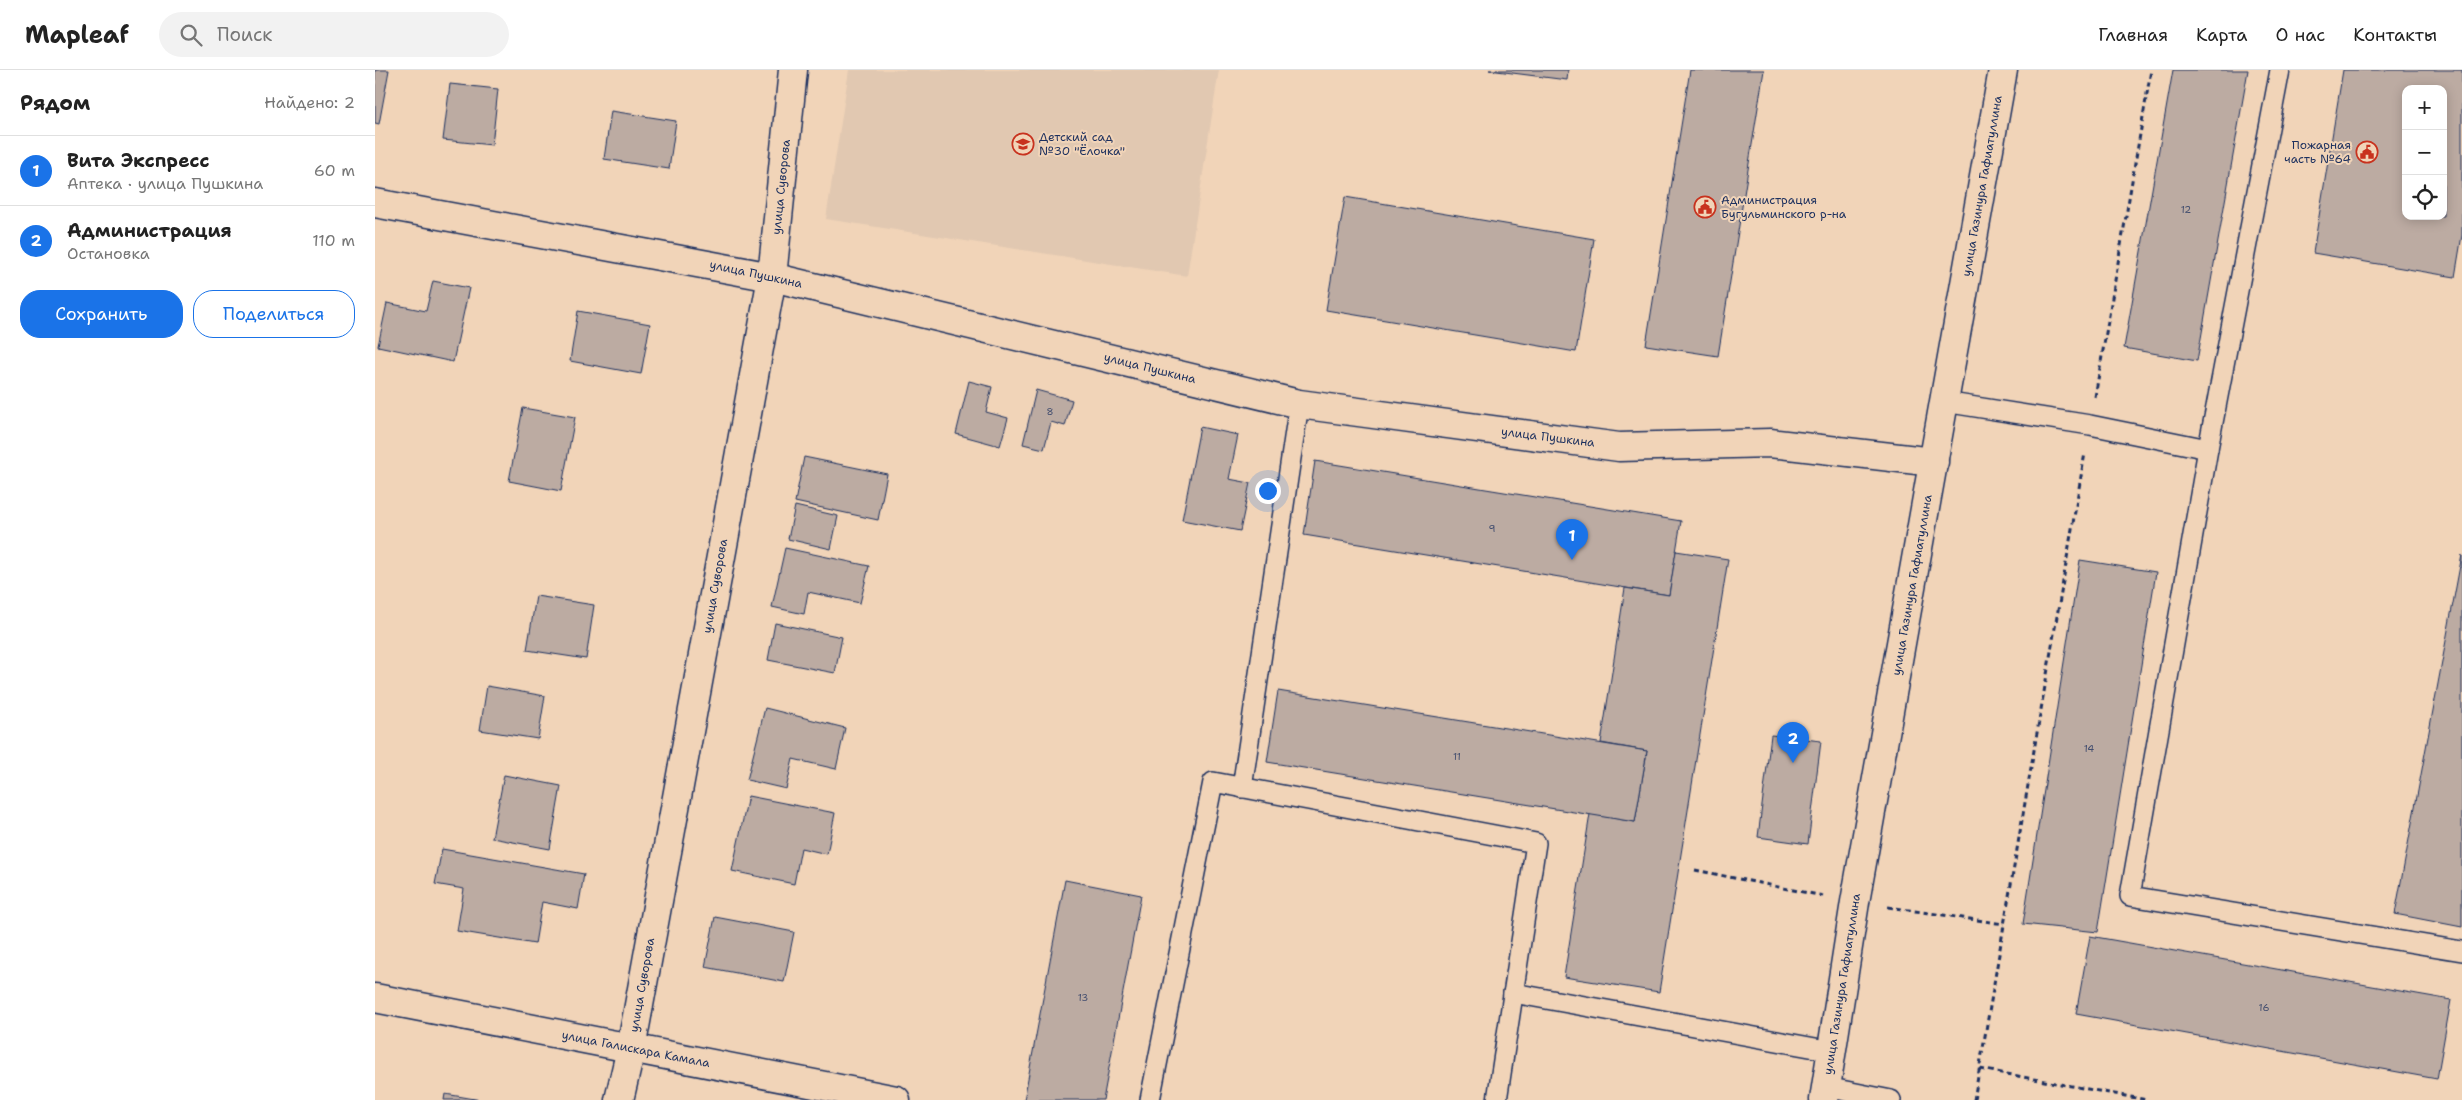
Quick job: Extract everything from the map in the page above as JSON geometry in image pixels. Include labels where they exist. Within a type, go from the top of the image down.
[{"type":"street","name":"улица Суворова","points":[[619,1100],[631,1048],[772,276],[793,70]]},
{"type":"street","name":"улица Газинура Гафиатуллина","points":[[1825,1094],[1855,902],[2003,70]]},
{"type":"street","name":"улица Пушкина","points":[[375,203],[772,276],[1299,404],[1619,447],[1770,443],[1934,462]]},
{"type":"street","name":"улица Галискара Камала","points":[[375,998],[896,1100]]},
{"type":"lane","points":[[2280,70],[2208,449],[2130,896],[2462,951]]},
{"type":"lane","points":[[1944,402],[2090,425],[2208,449]]},
{"type":"lane","points":[[1243,788],[1299,404]]},
{"type":"lane","points":[[1150,1100],[1213,782],[1536,843],[1497,1100]]},
{"type":"lane","points":[[1513,993],[1831,1051]]},
{"type":"lane","points":[[1825,1094],[1891,1100]]},
{"type":"path","points":[[1974,1100],[2151,70]]},
{"type":"path","points":[[1980,1069],[2147,1100]]},
{"type":"shaded area","name":"Детский сад №30 \"Ёлочка\"","points":[[849,70],[1219,70],[1187,276],[826,219]]},
{"type":"building","points":[[375,70],[389,70],[379,124],[375,123]]},
{"type":"building","points":[[1489,70],[1568,70],[1567,80]]},
{"type":"building","name":"Администрация Бугульминского р-на","points":[[1690,70],[1764,70],[1718,356],[1646,345]]},
{"type":"building","points":[[2173,70],[2248,70],[2197,361],[2124,348]]},
{"type":"building","name":"Пожарная часть №64","points":[[2343,70],[2462,70],[2462,235],[2455,277],[2313,253]]},
{"type":"building","points":[[450,84],[498,89],[492,145],[443,140]]},
{"type":"building","points":[[611,111],[676,121],[669,169],[604,159]]},
{"type":"building","points":[[1345,197],[1594,239],[1576,352],[1326,310]]},
{"type":"building","points":[[433,281],[469,288],[453,362],[378,346],[387,303],[426,311]]},
{"type":"building","points":[[578,311],[650,324],[641,374],[570,361]]},
{"type":"building","points":[[969,381],[992,387],[986,412],[1008,418],[1000,446],[956,434]]},
{"type":"building","points":[[1036,390],[1072,400],[1065,426],[1051,422],[1044,449],[1023,444]]},
{"type":"building","points":[[523,408],[575,417],[561,491],[509,481]]},
{"type":"building","points":[[1200,427],[1238,435],[1229,479],[1250,483],[1240,531],[1182,520]]},
{"type":"building","points":[[804,457],[887,474],[878,520],[795,502]]},
{"type":"building","points":[[1315,461],[1681,521],[1669,595],[1304,535]]},
{"type":"building","points":[[795,506],[838,516],[831,549],[788,539]]},
{"type":"building","points":[[785,548],[869,566],[860,603],[808,592],[804,614],[772,607]]},
{"type":"building","points":[[1676,551],[1728,559],[1659,992],[1564,977],[1590,814],[1635,822],[1647,751],[1601,743],[1625,588],[1669,595]]},
{"type":"building","points":[[2462,555],[2462,927],[2395,914]]},
{"type":"building","points":[[2080,560],[2156,572],[2098,932],[2023,924]]},
{"type":"building","points":[[536,596],[594,605],[586,659],[527,650]]},
{"type":"building","points":[[775,623],[842,637],[835,673],[768,660]]},
{"type":"building","points":[[487,686],[545,696],[538,739],[480,730]]},
{"type":"building","points":[[1278,691],[1647,751],[1635,822],[1267,762]]},
{"type":"building","points":[[765,708],[845,728],[836,769],[793,759],[786,789],[747,780]]},
{"type":"building","points":[[1771,735],[1821,741],[1808,844],[1758,837]]},
{"type":"building","points":[[504,775],[561,786],[550,849],[492,838]]},
{"type":"building","points":[[748,796],[835,813],[827,854],[801,848],[794,884],[732,871]]},
{"type":"building","points":[[442,849],[584,874],[578,909],[542,902],[535,944],[457,931],[464,889],[435,884]]},
{"type":"building","points":[[1065,880],[1141,895],[1103,1100],[1024,1100]]},
{"type":"building","points":[[715,917],[794,932],[784,982],[705,967]]},
{"type":"building","points":[[2090,936],[2451,1000],[2437,1079],[2076,1014]]},
{"type":"building","points":[[445,1094],[481,1100],[444,1100]]},
{"type":"place","name":"Детский сад №30 \"Ёлочка\"","points":[[1023,144]]},
{"type":"place","name":"Пожарная часть №64","points":[[2367,152]]},
{"type":"place","name":"Администрация Бугульминского р-на","points":[[1705,207]]},
{"type":"place","name":"Вита Экспресс","points":[[1572,560]]},
{"type":"place","name":"Администрация","points":[[1793,763]]}]
